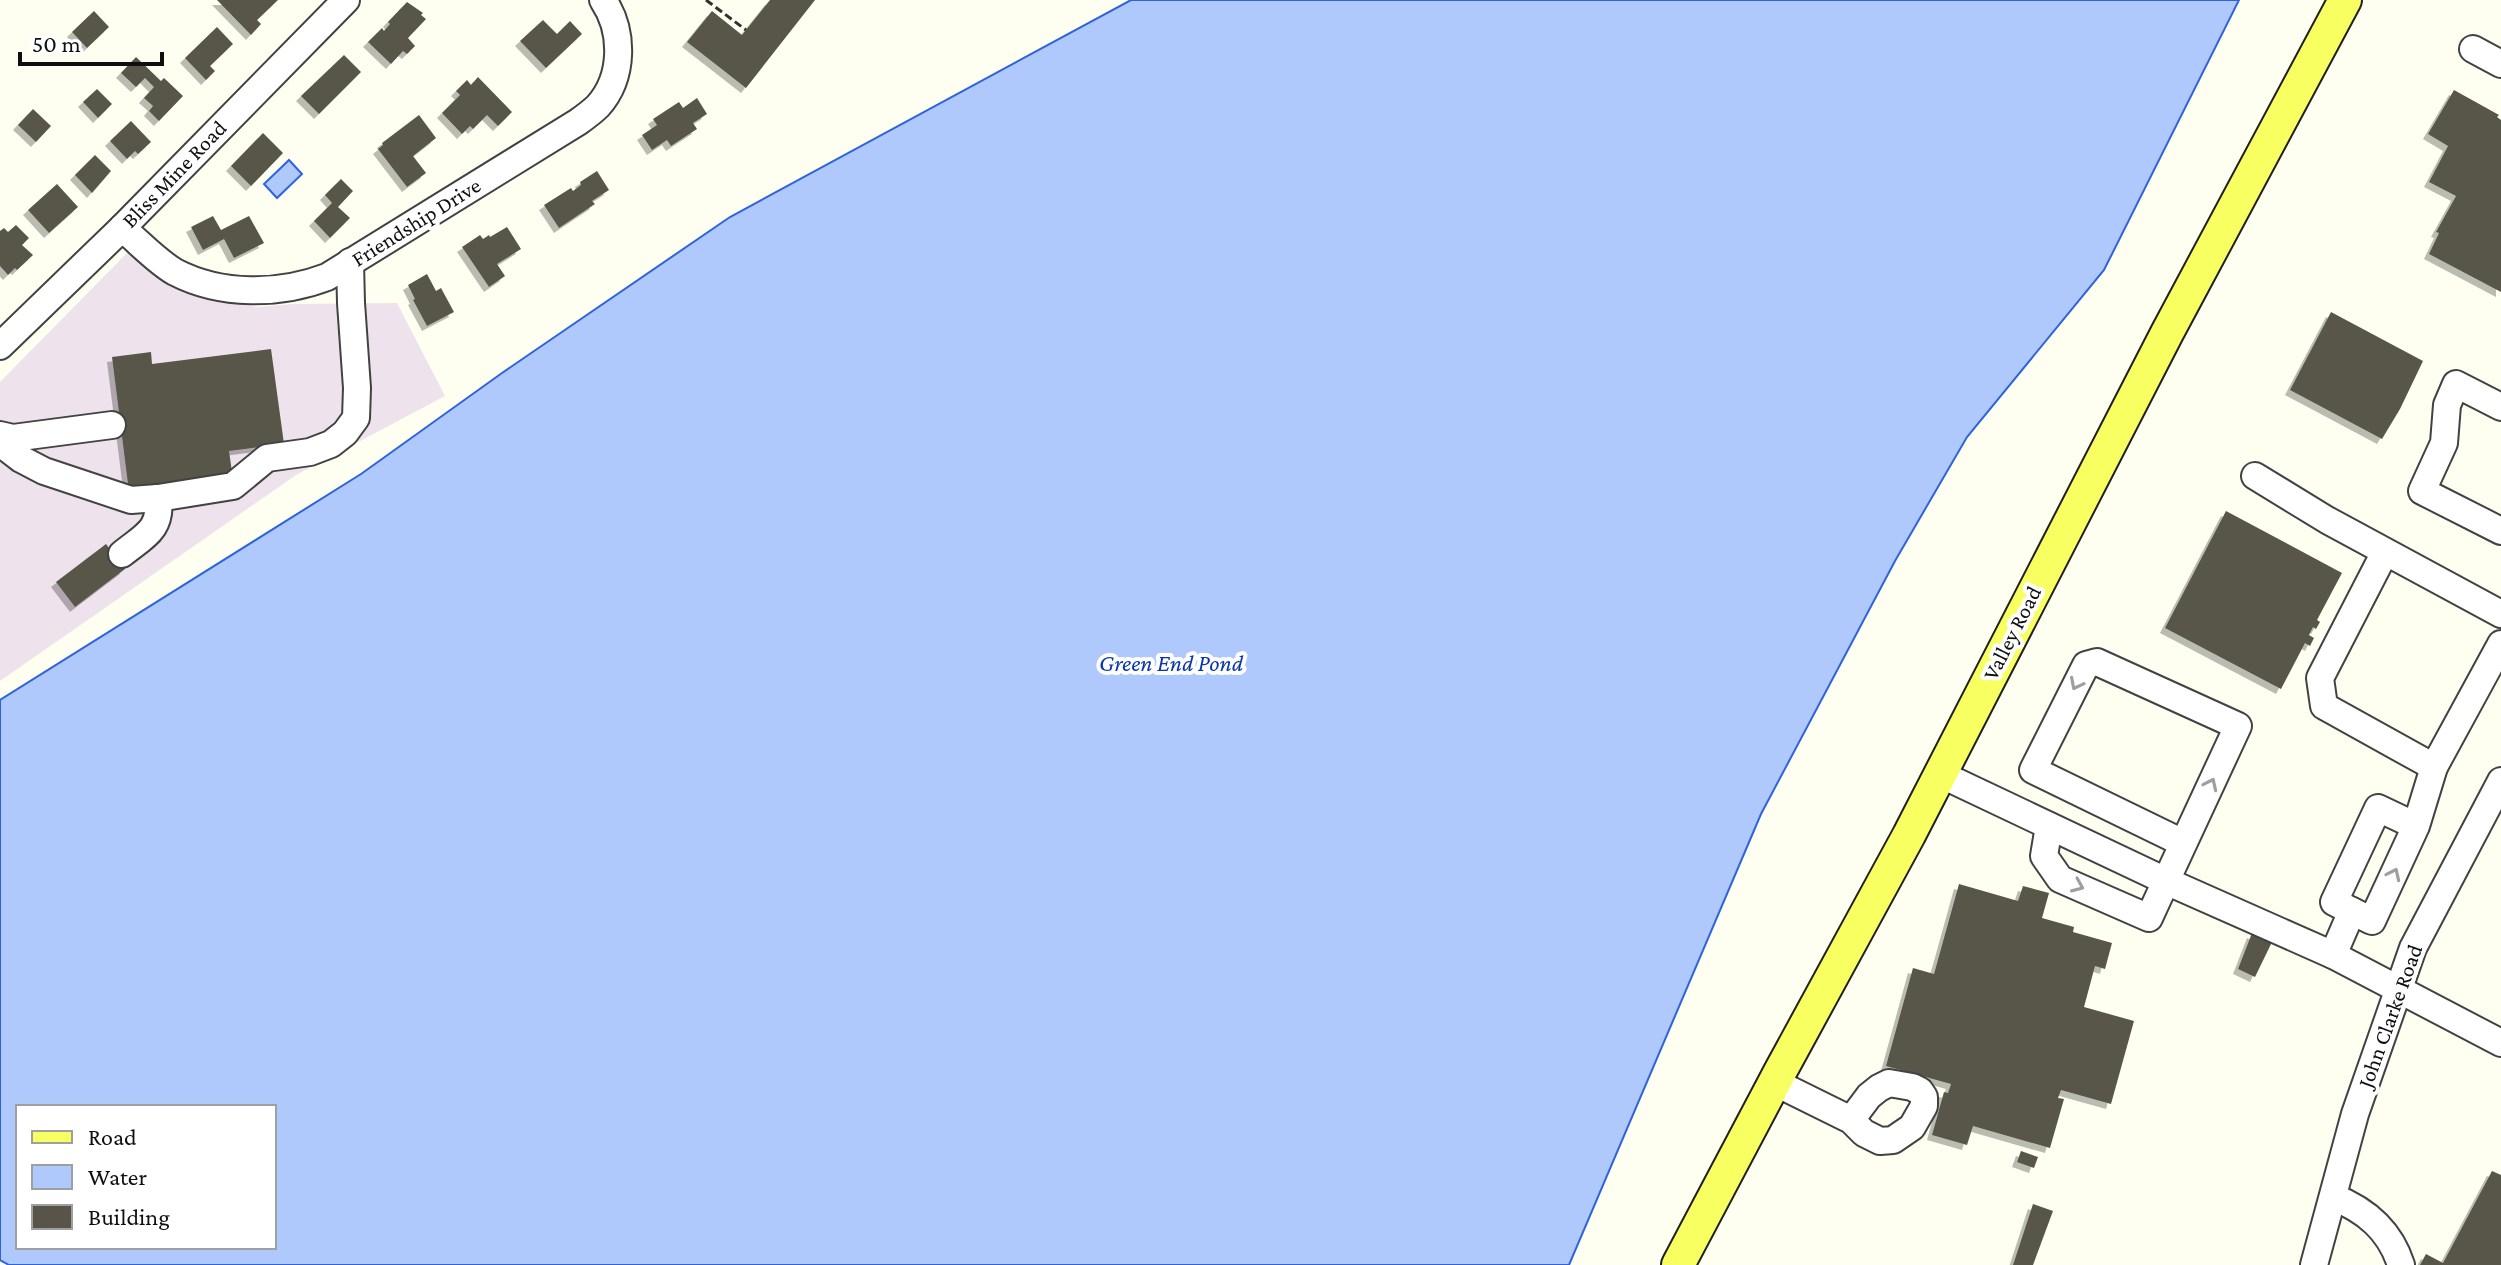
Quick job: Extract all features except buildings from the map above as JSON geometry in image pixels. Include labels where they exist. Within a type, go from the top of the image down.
[{"type":"main road","name":"Valley Road","points":[[1678,1265],[1940,774],[2160,347],[2345,0]]},
{"type":"street","name":"Friendship Drive","points":[[122,228],[172,270],[197,281],[250,290],[305,285],[327,277],[578,122],[597,107],[608,92],[618,53],[614,22],[603,0]]},
{"type":"street","name":"Bliss Mine Road","points":[[0,346],[122,228],[332,5]]},
{"type":"street","points":[[2473,49],[2501,64]]},
{"type":"street","points":[[0,443],[44,471],[131,500],[233,486],[267,458],[310,452],[331,444],[345,433],[356,418],[350,262]]},
{"type":"street","points":[[2501,407],[2456,384],[2447,405],[2444,443],[2422,491],[2501,531]]},
{"type":"street","points":[[0,435],[13,438],[112,425]]},
{"type":"street","points":[[2255,476],[2327,520],[2501,614]]},
{"type":"street","points":[[122,554],[153,529],[158,520],[158,498]]},
{"type":"street","points":[[2385,552],[2320,678],[2324,706],[2434,767]]},
{"type":"street","points":[[2416,826],[2378,808],[2334,902],[2372,921],[2416,826],[2434,767],[2501,644]]},
{"type":"street","points":[[2084,795],[2057,830],[2044,856],[2060,879],[2149,918],[2238,726],[2097,662],[2086,665],[2033,770],[2183,843]]},
{"type":"street","points":[[1940,774],[2166,881],[2333,955],[2501,1043]]},
{"type":"street","name":"John Clarke Road","points":[[2314,1265],[2355,1114],[2413,948],[2501,781]]},
{"type":"street","points":[[2333,955],[2352,911]]},
{"type":"street","points":[[1774,1082],[1851,1120]]},
{"type":"street","points":[[2333,1197],[2353,1205],[2385,1232],[2401,1265]]},
{"type":"path","points":[[706,0],[746,30]]},
{"type":"shaded area","points":[[127,253],[169,285],[195,296],[225,302],[258,307],[397,303],[445,396],[296,475],[0,681],[0,382]]},
{"type":"water","name":"Green End Pond","points":[[1131,0],[2239,0],[2104,270],[1967,437],[1895,561],[1761,814],[1569,1265],[9,1265],[0,1260],[0,700],[361,474],[730,217]]},
{"type":"water","points":[[289,160],[302,174],[277,198],[264,184]]}]
